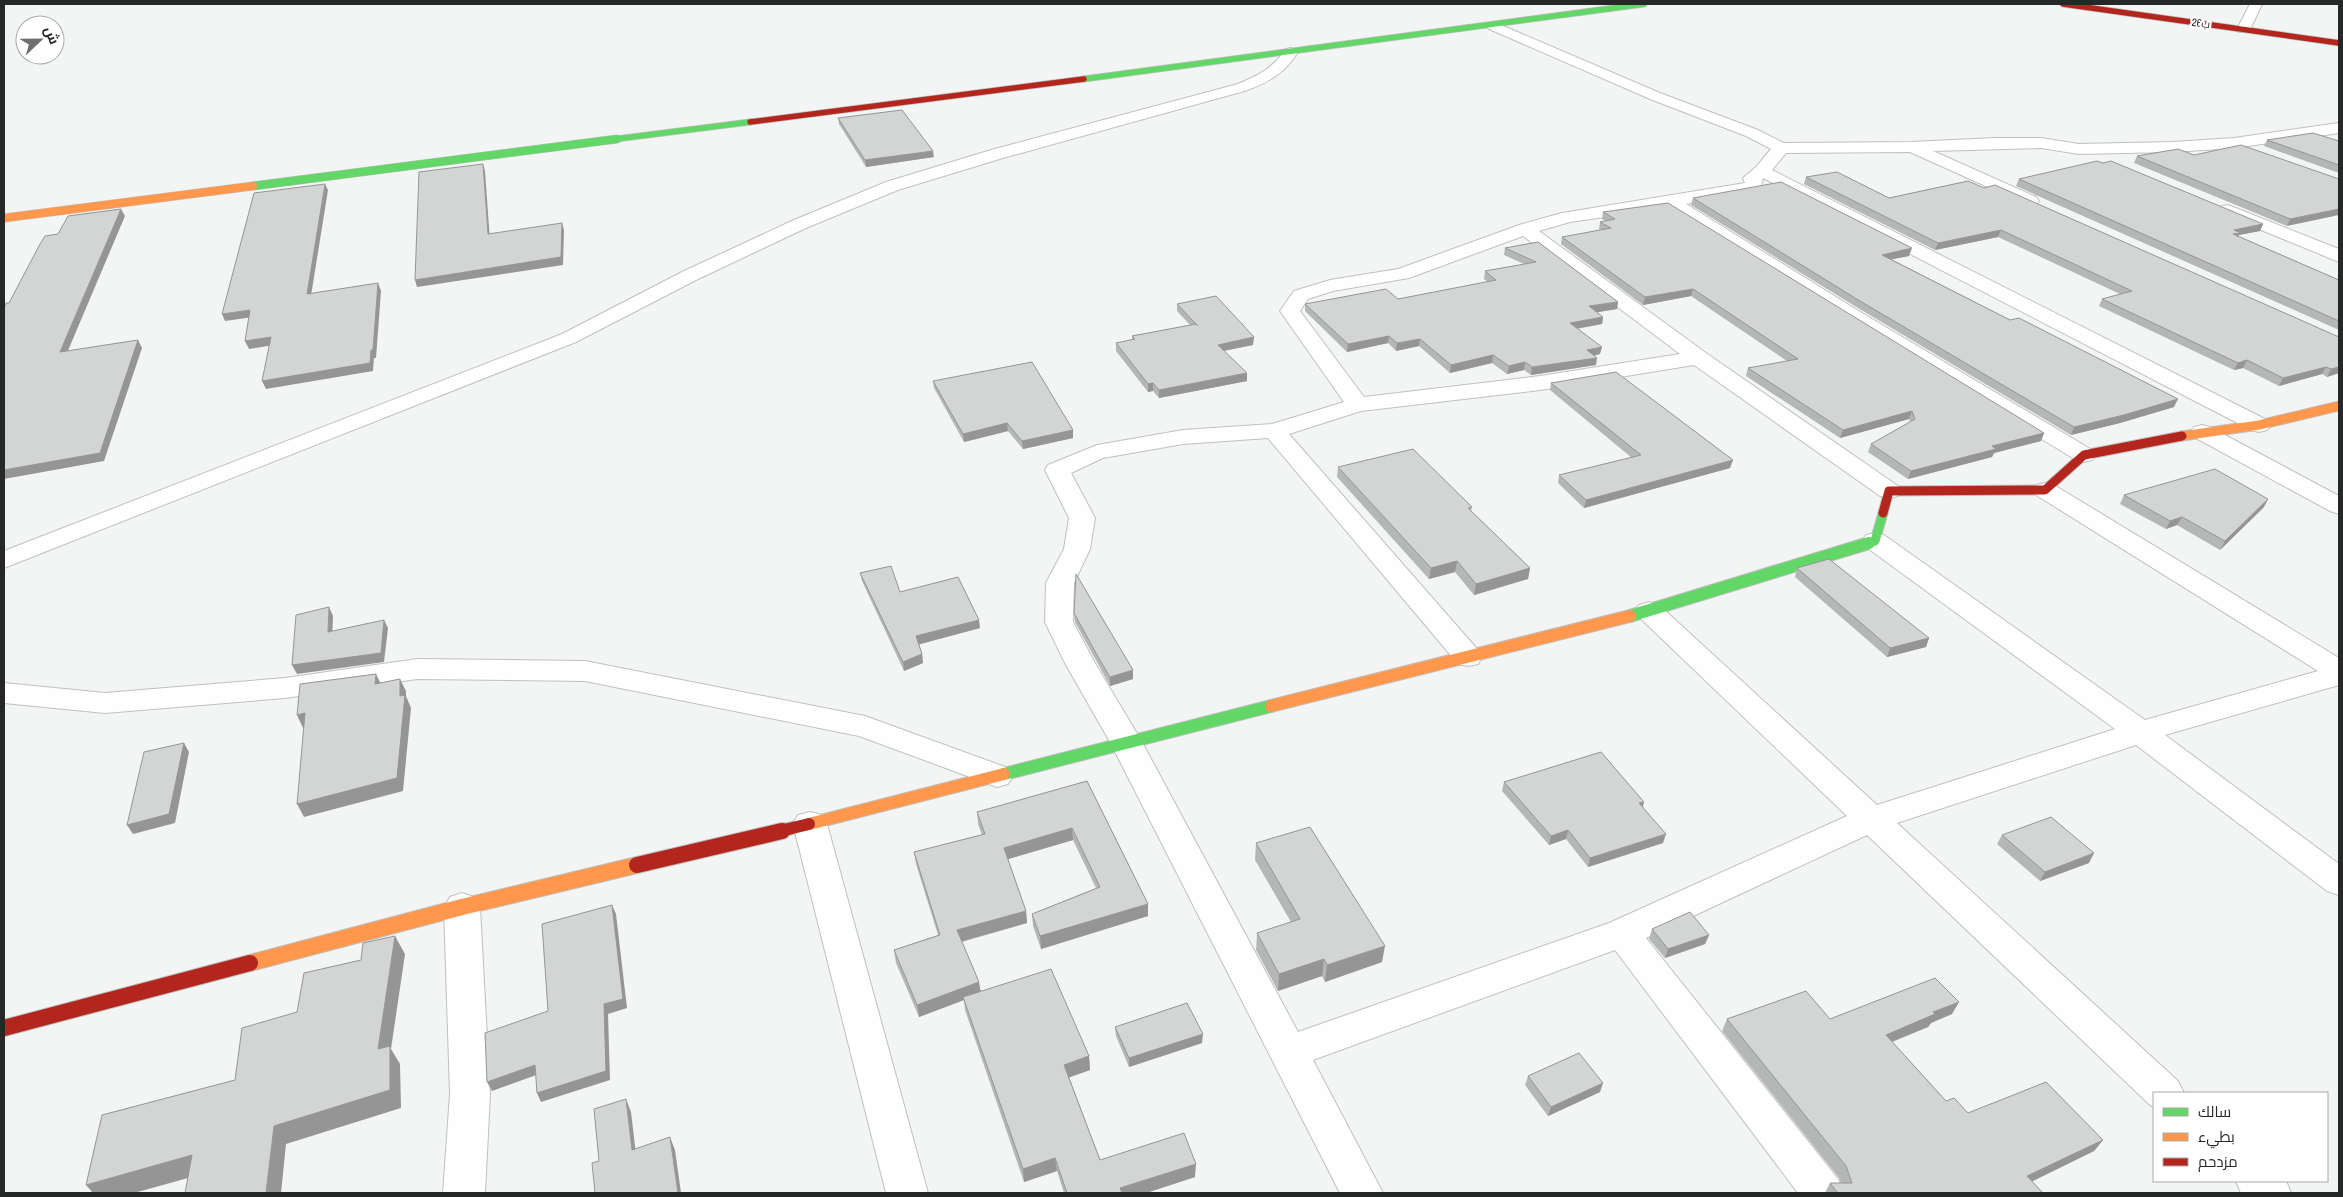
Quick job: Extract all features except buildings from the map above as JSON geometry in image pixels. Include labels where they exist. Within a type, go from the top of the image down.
[{"type":"main road","points":[[4,218],[1494,26],[1644,4]]},
{"type":"main road","name":"26ب","points":[[2063,4],[2339,43]]},
{"type":"main road","points":[[4,1028],[462,907],[810,824],[1126,742],[1649,611],[1875,541],[1889,491],[2045,490],[2084,454],[2202,432],[2259,425],[2339,406]]},
{"type":"street","points":[[2244,29],[2256,4]]},
{"type":"street","points":[[1494,26],[1655,96],[1752,133],[1780,148],[1911,147],[2013,143],[2041,144],[2079,149],[2173,147],[2234,143],[2339,128]]},
{"type":"street","points":[[4,560],[569,338],[732,255],[800,224],[892,186],[997,154],[1243,87],[1265,78],[1282,67],[1290,52]]},
{"type":"street","points":[[2234,143],[2269,156]]},
{"type":"street","points":[[1911,147],[2044,207]]},
{"type":"street","points":[[1358,404],[1290,311],[1301,295],[1330,286],[1402,274],[1525,229],[1568,217],[1670,202],[1754,186],[1752,178],[1762,171],[1780,148]]},
{"type":"street","points":[[2079,149],[2115,164]]},
{"type":"street","points":[[1762,171],[2259,425]]},
{"type":"street","points":[[1670,202],[1850,314],[2084,454]]},
{"type":"street","points":[[2214,204],[2339,256]]},
{"type":"street","points":[[1525,229],[1698,358],[1889,491]]},
{"type":"street","points":[[1362,1193],[1290,1052],[1126,742],[1081,665],[1059,622],[1060,583],[1077,549],[1082,518],[1057,470],[1097,452],[1183,437],[1274,431],[1358,404],[1540,383],[1698,358]]},
{"type":"street","points":[[1274,431],[1468,657]]},
{"type":"street","points":[[2202,432],[2339,506]]},
{"type":"street","points":[[2045,490],[2339,673]]},
{"type":"street","points":[[1875,541],[2140,732],[2339,882]]},
{"type":"street","points":[[1649,611],[2163,1092]]},
{"type":"street","points":[[4,693],[105,703],[285,688],[417,669],[585,672],[865,727],[996,776]]},
{"type":"street","points":[[1290,1052],[1622,933],[1871,819],[2140,732],[2339,673]]},
{"type":"street","points":[[810,824],[907,1193]]},
{"type":"street","points":[[462,907],[470,1094],[464,1193]]},
{"type":"street","points":[[1622,933],[1823,1193]]},
{"type":"street","points":[[2258,1182],[2270,1193]]},
{"type":"traffic: fast","points":[[1084,79],[1644,4]]},
{"type":"traffic: fast","points":[[253,186],[750,122]]},
{"type":"traffic: fast","points":[[1630,616],[1875,541],[1883,513]]},
{"type":"traffic: fast","points":[[1004,774],[1271,706]]},
{"type":"traffic: slow","points":[[4,218],[253,186]]},
{"type":"traffic: slow","points":[[2182,436],[2259,425],[2339,406]]},
{"type":"traffic: slow","points":[[1271,706],[1630,616]]},
{"type":"traffic: slow","points":[[809,824],[1004,774]]},
{"type":"traffic: slow","points":[[250,963],[462,907],[637,865]]},
{"type":"traffic: jam","points":[[2063,4],[2339,43]]},
{"type":"traffic: jam","points":[[750,122],[1084,79]]},
{"type":"traffic: jam","points":[[1883,513],[1889,491],[2045,490],[2084,455],[2182,436]]},
{"type":"traffic: jam","points":[[637,865],[809,824]]},
{"type":"traffic: jam","points":[[4,1028],[250,963]]}]
